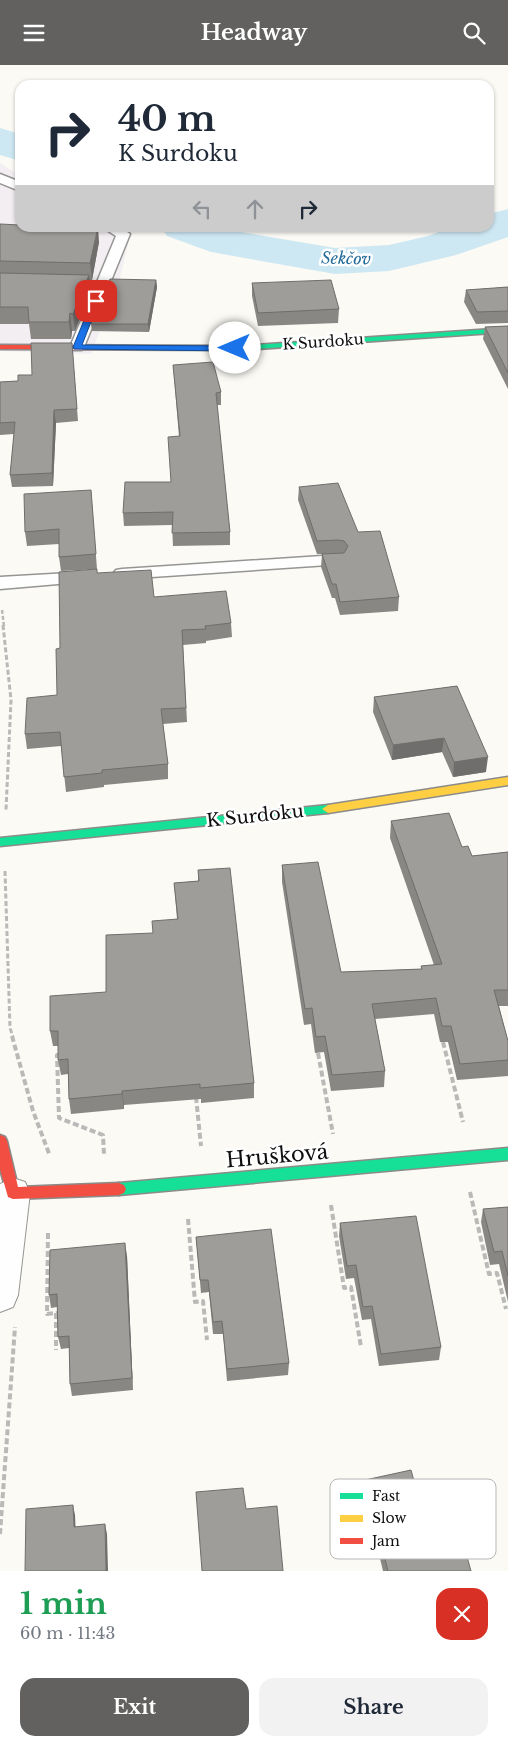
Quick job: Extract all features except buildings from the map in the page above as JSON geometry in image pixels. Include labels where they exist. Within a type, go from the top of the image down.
[{"type":"street","name":"K Surdoku","points":[[0,347],[235,348],[508,330]]},
{"type":"street","name":"K Surdoku","points":[[0,841],[351,807],[508,781]]},
{"type":"street","points":[[0,1141],[13,1193],[8,1307]]},
{"type":"street","name":"Hrušková","points":[[13,1193],[119,1189],[508,1154]]},
{"type":"lane","points":[[0,178],[15,185]]},
{"type":"lane","points":[[119,232],[123,234]]},
{"type":"lane","points":[[94,233],[123,234]]},
{"type":"lane","points":[[77,347],[123,234]]},
{"type":"lane","points":[[83,286],[102,286]]},
{"type":"lane","points":[[0,583],[337,560]]},
{"type":"path","points":[[443,1042],[465,1130]]},
{"type":"path","points":[[318,1053],[334,1142]]},
{"type":"path","points":[[60,1055],[57,1055],[59,1118],[103,1135],[105,1161]]},
{"type":"path","points":[[195,1090],[202,1154]]},
{"type":"path","points":[[469,1191],[489,1274],[497,1273],[506,1309]]},
{"type":"path","points":[[331,1203],[344,1288],[351,1287],[361,1347]]},
{"type":"path","points":[[188,1215],[195,1301],[204,1301],[207,1339]]},
{"type":"path","points":[[40,1231],[48,1227],[47,1314],[56,1313],[56,1350]]},
{"type":"path","points":[[0,1533],[8,1307]]},
{"type":"shaded area","points":[[0,163],[15,173],[15,232],[131,232],[119,282],[91,354],[0,351]]},
{"type":"waterway","name":"Sekčov","points":[[0,140],[15,147]]},
{"type":"waterway","name":"Sekčov","points":[[494,227],[508,222]]},
{"type":"waterway","name":"Sekčov","points":[[196,232],[226,243],[335,261],[389,258],[441,246],[480,232]]},
{"type":"traffic: fast","points":[[241,348],[508,330]]},
{"type":"traffic: fast","points":[[0,842],[328,809]]},
{"type":"traffic: fast","points":[[119,1189],[508,1154]]},
{"type":"traffic: slow","points":[[328,809],[508,781]]},
{"type":"traffic: jam","points":[[0,347],[241,348]]},
{"type":"traffic: jam","points":[[0,1141],[13,1193],[119,1189]]},
{"type":"route","points":[[96,301],[77,347],[235,348]]}]
